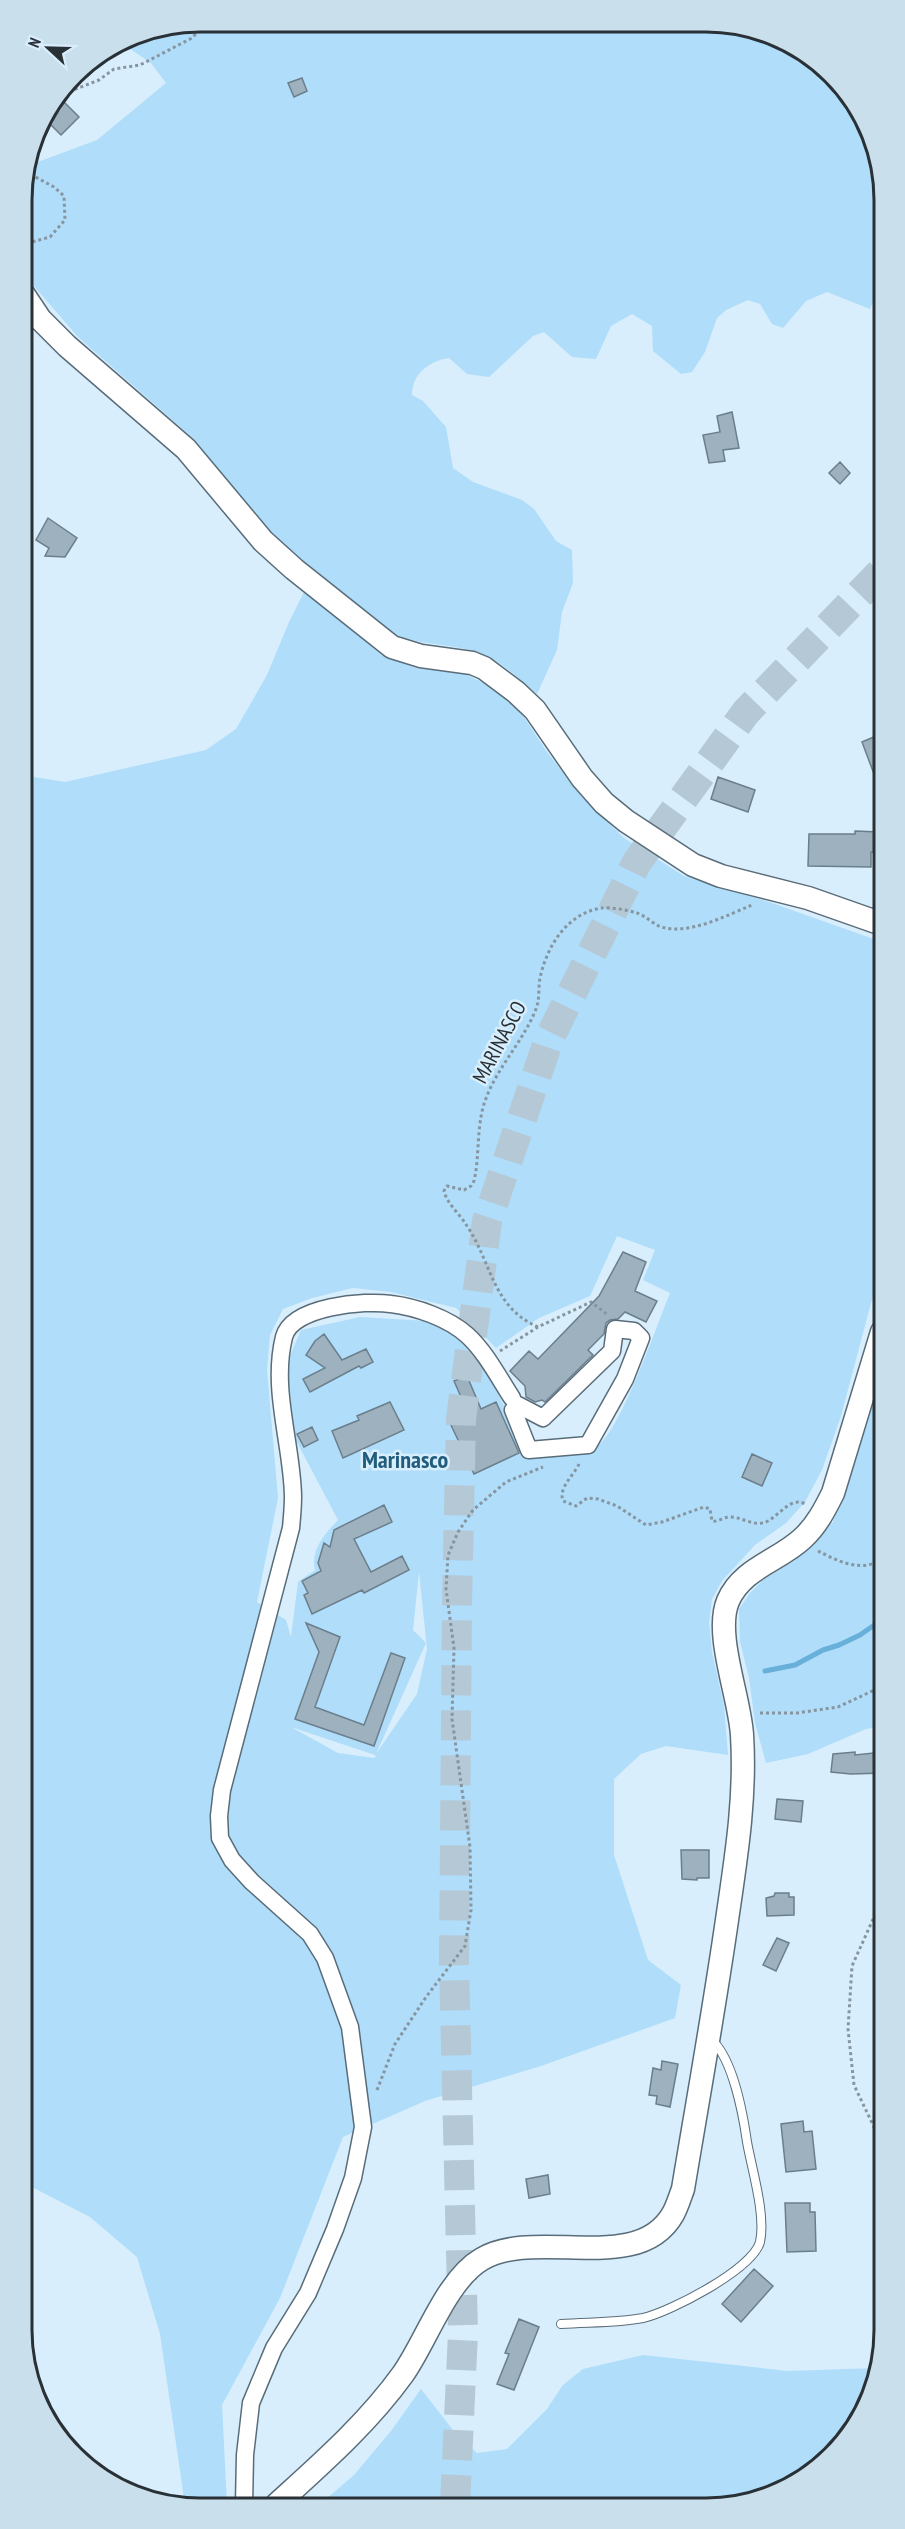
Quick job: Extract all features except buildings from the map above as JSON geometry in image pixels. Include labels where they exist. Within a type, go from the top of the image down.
[{"type":"street","points":[[32,309],[67,346],[186,449],[263,541],[294,569],[392,647],[421,656],[472,663],[484,668],[516,692],[535,710],[582,778],[604,803],[626,821],[693,865],[721,876],[808,898],[874,921]]},
{"type":"street","points":[[244,2498],[245,2455],[251,2403],[266,2365],[308,2293],[335,2229],[353,2178],[363,2127],[350,2027],[325,1958],[310,1935],[252,1882],[232,1860],[220,1838],[219,1816],[222,1790],[291,1528],[293,1496],[280,1381],[280,1357],[285,1334],[296,1320],[320,1310],[361,1303],[392,1304],[448,1322],[468,1335],[512,1398]]},
{"type":"street","points":[[615,1329],[634,1331],[641,1338],[625,1378],[588,1445],[529,1450],[513,1410],[518,1406],[543,1418],[612,1351],[615,1329]]},
{"type":"street","points":[[284,2498],[364,2423],[403,2373],[452,2290],[481,2259],[498,2252],[534,2246],[631,2245],[658,2232],[673,2214],[683,2189],[710,2038],[742,1811],[740,1715],[725,1640],[724,1616],[728,1601],[738,1583],[801,1539],[817,1522],[833,1493],[873,1360]]},
{"type":"lane","points":[[561,2324],[643,2318],[668,2309],[725,2279],[751,2257],[760,2244],[759,2209],[744,2122],[727,2061],[719,2046],[710,2038]]},
{"type":"path","points":[[72,91],[99,80],[114,69],[140,65],[192,38],[197,32]]},
{"type":"path","points":[[32,242],[50,237],[65,220],[64,196],[54,187],[34,176]]},
{"type":"path","name":"MARINASCO","points":[[538,1327],[515,1315],[495,1286],[479,1246],[444,1191],[447,1186],[464,1190],[474,1181],[478,1131],[485,1101],[499,1071],[530,1026],[538,1004],[540,979],[547,954],[561,930],[587,911],[604,908],[638,913],[660,927],[682,930],[755,904]]},
{"type":"path","points":[[486,1360],[538,1327],[591,1302],[614,1320],[615,1329]]},
{"type":"path","points":[[580,1458],[578,1467],[563,1489],[561,1495],[563,1501],[576,1506],[587,1498],[608,1502],[646,1525],[662,1522],[704,1507],[710,1509],[712,1521],[716,1522],[732,1517],[748,1522],[766,1523],[798,1501],[804,1502],[804,1510]]},
{"type":"path","points":[[375,2096],[395,2044],[426,1996],[465,1946],[471,1910],[470,1847],[452,1719],[454,1648],[446,1589],[448,1555],[458,1532],[473,1510],[506,1482],[547,1465]]},
{"type":"path","points":[[801,1539],[828,1556],[854,1565],[873,1564]]},
{"type":"path","points":[[740,1715],[797,1713],[838,1707],[873,1691]]},
{"type":"path","points":[[873,1920],[852,1966],[848,2029],[854,2085],[873,2125]]},
{"type":"shaded area","points":[[189,32],[716,32],[759,40],[799,60],[816,73],[839,97],[861,135],[870,167],[874,200],[874,299],[870,309],[827,292],[806,301],[783,328],[772,324],[760,304],[748,300],[726,310],[717,318],[705,352],[692,372],[681,374],[653,351],[652,326],[632,314],[611,326],[596,359],[572,357],[544,332],[533,336],[489,377],[467,374],[449,358],[429,365],[418,375],[412,395],[423,401],[446,427],[453,468],[473,482],[522,500],[534,509],[556,541],[572,550],[573,583],[562,612],[557,650],[537,694],[502,665],[487,656],[468,650],[413,640],[392,633],[283,544],[257,517],[194,439],[78,337],[33,285],[32,189],[36,163],[97,140],[166,83],[151,63],[128,47],[146,40]]},
{"type":"shaded area","points":[[304,592],[381,655],[416,668],[465,674],[489,686],[520,711],[547,752],[582,797],[624,838],[684,876],[775,904],[874,939],[873,1294],[841,1416],[822,1470],[805,1502],[786,1523],[755,1545],[722,1581],[712,1599],[709,1623],[712,1652],[724,1706],[728,1755],[666,1746],[641,1754],[614,1779],[614,1855],[648,1960],[681,1985],[675,2018],[541,2066],[425,2101],[343,2137],[280,2298],[222,2405],[227,2498],[200,2498],[184,2497],[160,2334],[137,2257],[90,2217],[31,2187],[32,777],[65,782],[206,750],[236,729],[267,675]],"holes":[[[617,1236],[655,1250],[643,1280],[670,1293],[637,1377],[615,1423],[605,1439],[590,1450],[527,1458],[472,1334],[427,1321],[360,1317],[301,1330],[285,1367],[291,1399],[280,1410],[338,1520],[317,1549],[315,1570],[298,1582],[291,1637],[286,1620],[257,1602],[278,1498],[267,1370],[270,1335],[283,1309],[312,1298],[353,1288],[391,1292],[456,1308],[496,1348],[539,1318],[590,1296]],[[419,1572],[427,1649],[417,1694],[376,1754],[426,1643],[413,1630]],[[291,1727],[375,1755],[376,1756],[374,1758],[338,1753]]]},
{"type":"shaded area","points":[[873,1404],[873,1728],[808,1754],[766,1763],[755,1723],[749,1678],[740,1642],[739,1609],[764,1579],[794,1561],[833,1522],[843,1486]]},
{"type":"shaded area","points":[[643,2355],[788,2371],[869,2368],[861,2394],[832,2440],[808,2463],[780,2480],[759,2489],[705,2498],[327,2498],[354,2475],[391,2431],[421,2389],[456,2434],[477,2453],[507,2449],[547,2409],[563,2385],[583,2369]]},
{"type":"waterway","points":[[765,1671],[795,1665],[823,1650],[860,1635],[873,1626]]},
{"type":"tunnel","points":[[455,2498],[463,2333],[454,1964],[461,1419],[487,1221],[549,1039],[637,862],[746,712],[874,579]]},
{"type":"district","name":"Marinasco","points":[[405,1459]]}]
